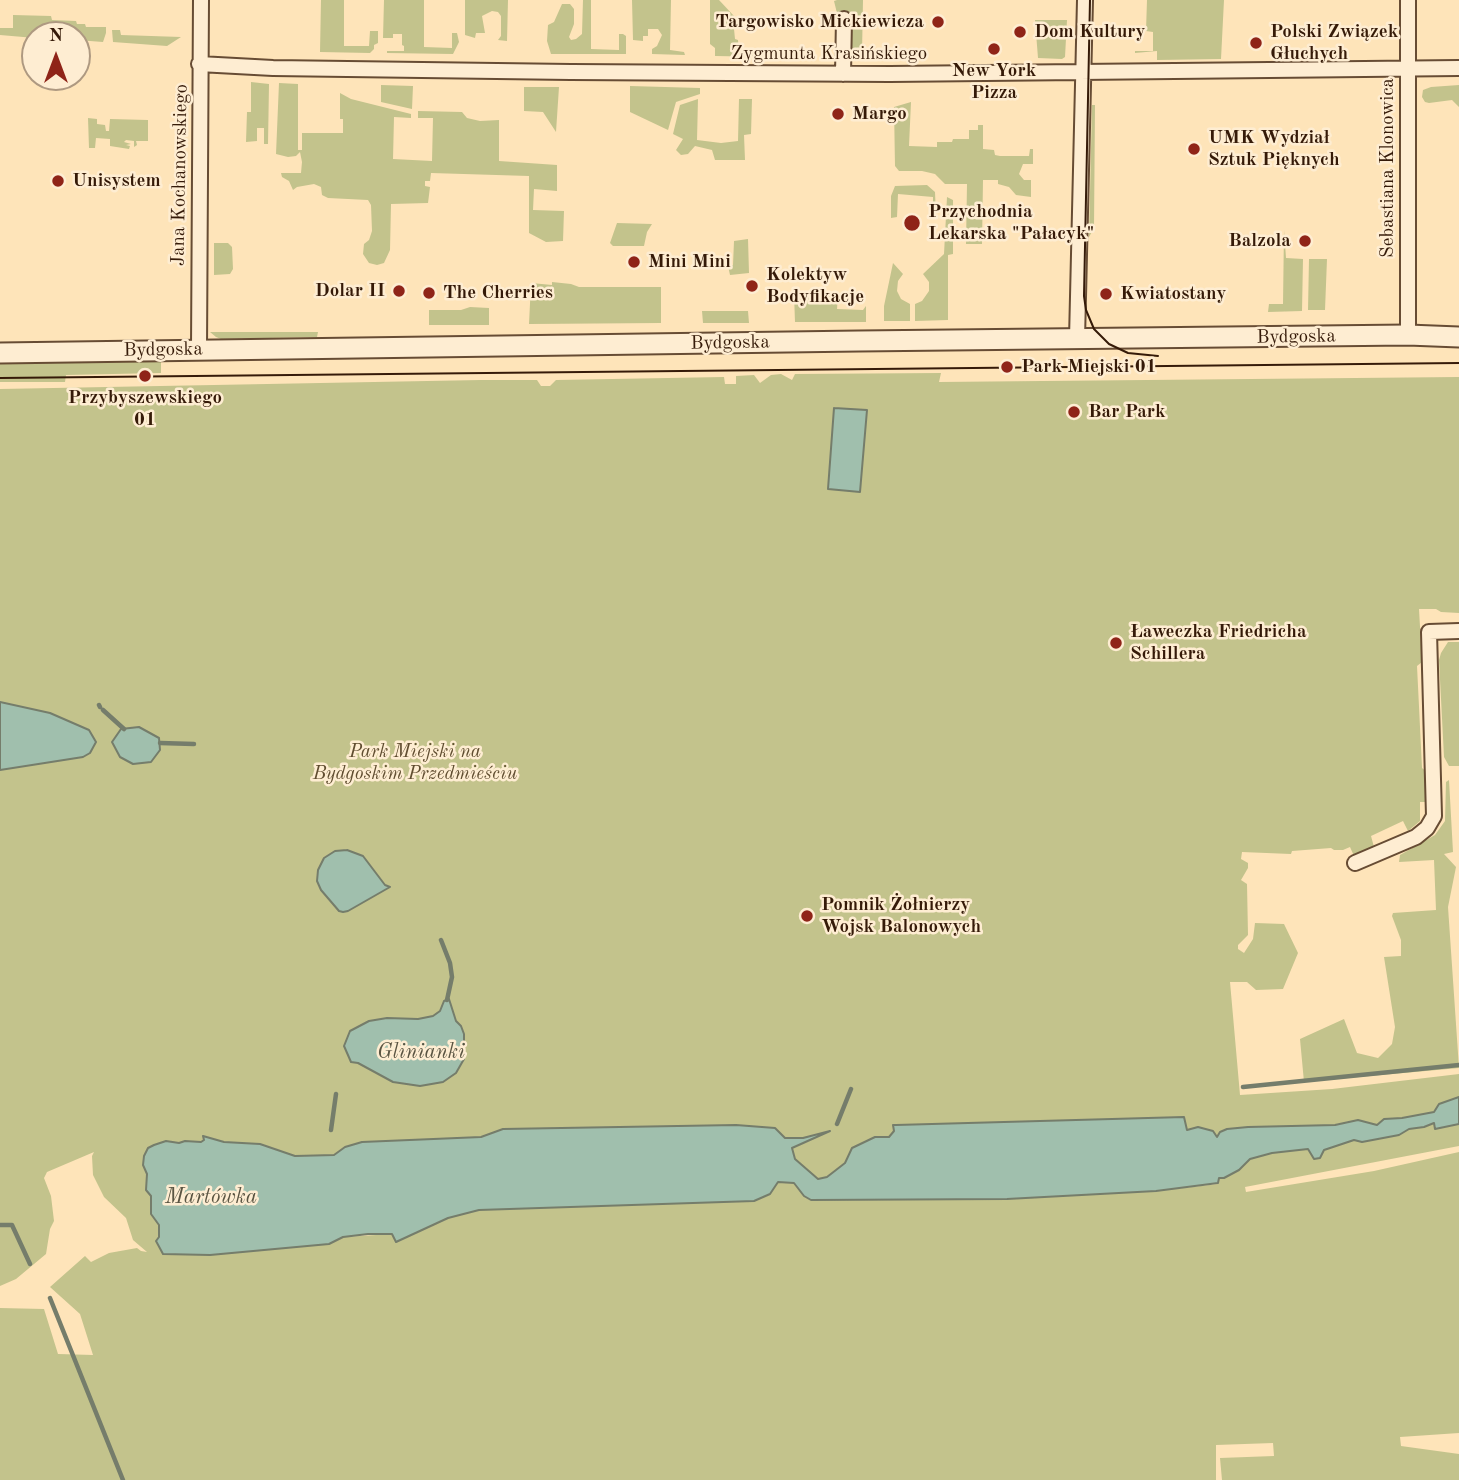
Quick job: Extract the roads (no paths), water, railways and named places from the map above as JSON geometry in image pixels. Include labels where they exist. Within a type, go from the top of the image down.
[{"type":"street","name":"Jana Kochanowskiego","points":[[199,349],[201,0]]},
{"type":"street","points":[[1077,339],[1084,0]]},
{"type":"street","name":"Sebastiana Klonowica","points":[[1408,0],[1408,335]]},
{"type":"street","points":[[843,74],[844,19]]},
{"type":"street","name":"Zygmunta Krasińskiego","points":[[200,64],[273,68],[843,74],[1459,68]]},
{"type":"street","name":"Bydgoska","points":[[0,353],[1408,335],[1459,337]]},
{"type":"street","points":[[1355,863],[1416,837],[1427,828],[1434,816],[1429,632],[1459,631]]},
{"type":"water","points":[[834,408],[867,410],[860,492],[828,489]]},
{"type":"water","points":[[0,702],[50,713],[89,730],[96,742],[90,753],[83,757],[0,770]]},
{"type":"water","points":[[139,727],[159,738],[160,750],[151,762],[133,764],[120,757],[112,742],[121,729]]},
{"type":"water","points":[[347,850],[363,856],[385,885],[390,887],[343,912],[339,911],[321,890],[317,881],[318,870],[324,858],[335,851]]},
{"type":"water","name":"Glinianki","points":[[449,999],[456,1021],[464,1034],[464,1059],[456,1073],[443,1082],[420,1086],[393,1082],[358,1063],[351,1062],[344,1046],[350,1031],[369,1021],[433,1016],[440,1011],[444,1001]]},
{"type":"water","name":"Martówka","points":[[1459,1097],[1459,1124],[1435,1129],[1434,1123],[1409,1129],[1399,1135],[1362,1142],[1354,1140],[1324,1150],[1320,1158],[1314,1159],[1308,1149],[1272,1153],[1250,1159],[1239,1170],[1219,1178],[1218,1183],[1156,1191],[1007,1199],[811,1200],[804,1196],[794,1183],[778,1182],[770,1194],[754,1201],[479,1210],[448,1218],[396,1242],[392,1234],[368,1234],[343,1237],[329,1244],[210,1255],[163,1254],[156,1241],[159,1237],[159,1225],[151,1214],[151,1196],[146,1190],[147,1174],[143,1165],[148,1148],[154,1145],[166,1141],[201,1142],[204,1140],[203,1136],[224,1142],[260,1144],[295,1156],[334,1155],[345,1147],[362,1142],[481,1137],[503,1129],[736,1125],[775,1128],[785,1138],[803,1138],[830,1131],[792,1148],[795,1159],[818,1179],[827,1177],[845,1163],[852,1148],[875,1137],[889,1137],[894,1131],[893,1125],[1184,1117],[1187,1130],[1198,1127],[1213,1131],[1217,1137],[1227,1129],[1248,1127],[1335,1125],[1358,1120],[1377,1125],[1384,1119],[1434,1112],[1439,1104]]},
{"type":"waterway","points":[[103,710],[124,729]]},
{"type":"waterway","points":[[160,743],[194,744]]},
{"type":"waterway","points":[[441,940],[452,977],[447,1000]]},
{"type":"waterway","points":[[1243,1087],[1459,1065]]},
{"type":"waterway","points":[[837,1124],[851,1089]]},
{"type":"waterway","points":[[331,1130],[336,1094]]},
{"type":"waterway","points":[[0,1225],[12,1225],[30,1264]]},
{"type":"waterway","points":[[50,1298],[123,1480]]},
{"type":"tram line","points":[[1090,0],[1084,296],[1086,310],[1094,329],[1109,344],[1128,353],[1158,356]]},
{"type":"tram line","points":[[0,378],[1459,363]]},
{"type":"place","name":"Targowisko Mickiewicza","points":[[938,22]]},
{"type":"place","name":"Dom Kultury","points":[[1020,32]]},
{"type":"place","name":"Polski Związek Głuchych","points":[[1256,43]]},
{"type":"place","name":"New York Pizza","points":[[994,49]]},
{"type":"place","name":"Margo","points":[[838,114]]},
{"type":"place","name":"UMK Wydział Sztuk Pięknych","points":[[1194,149]]},
{"type":"place","name":"Unisystem","points":[[58,181]]},
{"type":"place","name":"Przychodnia Lekarska \"Pałacyk\"","points":[[912,223]]},
{"type":"place","name":"Balzola","points":[[1305,241]]},
{"type":"place","name":"Mini Mini","points":[[634,262]]},
{"type":"place","name":"Kolektyw Bodyfikacje","points":[[752,286]]},
{"type":"place","name":"Dolar II","points":[[399,291]]},
{"type":"place","name":"The Cherries","points":[[429,293]]},
{"type":"place","name":"Kwiatostany","points":[[1106,294]]},
{"type":"place","name":"Park Miejski 01","points":[[1007,367]]},
{"type":"place","name":"Przybyszewskiego 01","points":[[145,376]]},
{"type":"place","name":"Bar Park","points":[[1074,412]]},
{"type":"place","name":"Ławeczka Friedricha Schillera","points":[[1116,643]]},
{"type":"place","name":"Pomnik Żołnierzy Wojsk Balonowych","points":[[807,916]]},
{"type":"park label","name":"Park Miejski na Bydgoskim Przedmieściu","points":[[415,763]]}]
